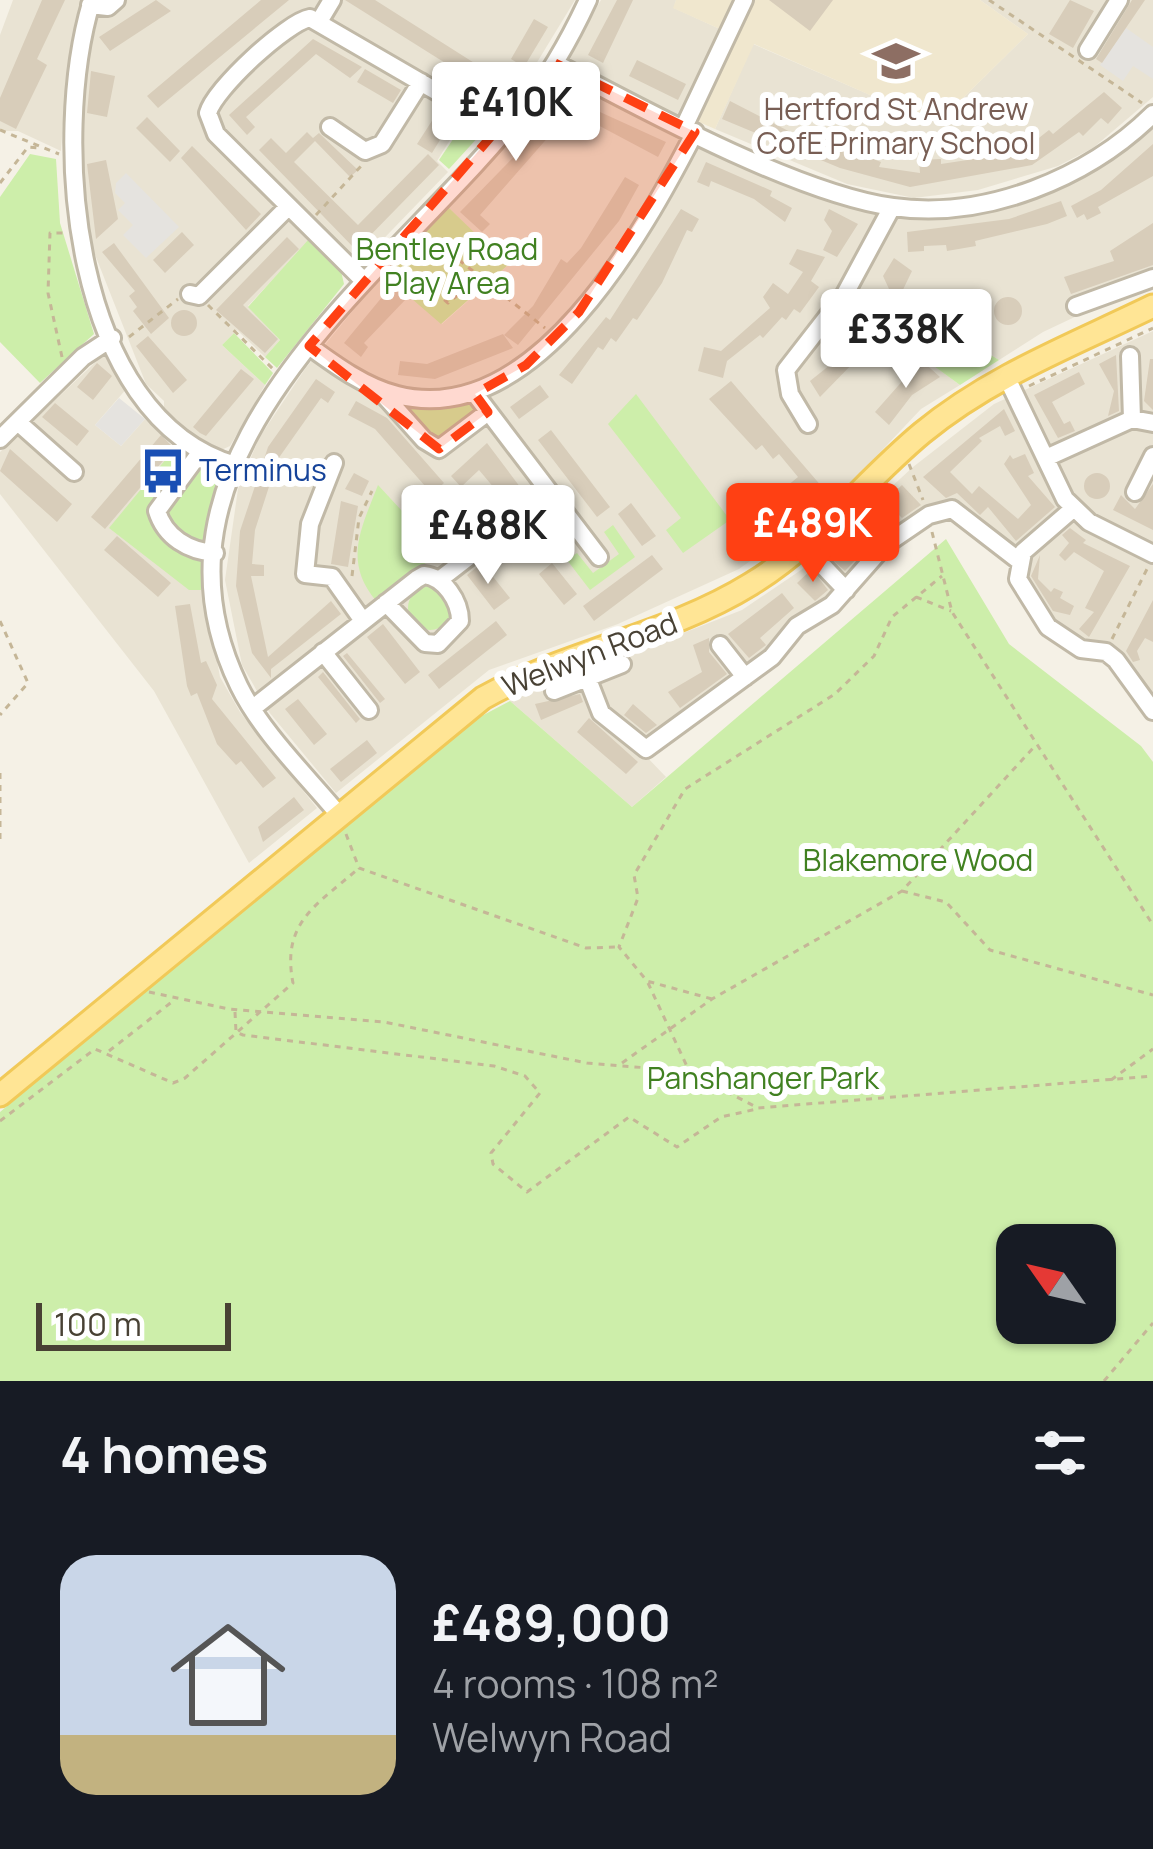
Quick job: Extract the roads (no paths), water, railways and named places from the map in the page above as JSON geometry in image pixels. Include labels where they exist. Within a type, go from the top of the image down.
[{"type":"main road","name":"Welwyn Road","points":[[0,1095],[483,698],[556,663],[675,622],[753,583],[845,509],[924,431],[1153,306]]},
{"type":"street","points":[[116,0],[108,8],[91,2],[75,72],[70,154],[78,232],[114,343],[156,414],[199,454],[235,466]]},
{"type":"street","points":[[320,20],[332,0]]},
{"type":"street","points":[[340,816],[253,708],[235,677],[221,632],[215,553],[235,466],[309,346],[363,280],[500,134],[555,63],[588,0]]},
{"type":"street","points":[[309,346],[378,388],[421,399],[475,394],[526,365],[555,337],[627,248],[690,130],[744,0]]},
{"type":"street","points":[[1088,50],[1119,0]]},
{"type":"street","points":[[363,280],[216,134],[208,112],[214,96],[292,25],[320,20],[500,134]]},
{"type":"street","points":[[555,63],[690,130],[818,185],[892,207],[923,209],[1026,193],[1100,158],[1153,112]]},
{"type":"street","points":[[330,127],[365,151],[382,144],[421,82]]},
{"type":"street","points":[[195,295],[288,206]]},
{"type":"street","points":[[808,424],[790,394],[786,370],[844,293],[892,207]]},
{"type":"street","points":[[1076,306],[1153,278]]},
{"type":"street","points":[[1096,298],[1108,328]]},
{"type":"street","points":[[0,440],[83,357],[114,343]]},
{"type":"street","points":[[1130,356],[1132,419]]},
{"type":"street","points":[[1010,385],[1074,508],[1089,522],[1153,556]]},
{"type":"street","points":[[378,388],[424,440],[439,448],[488,412]]},
{"type":"street","points":[[475,394],[599,557]]},
{"type":"street","points":[[1046,458],[1132,419],[1153,423]]},
{"type":"street","points":[[20,424],[74,472]]},
{"type":"street","points":[[199,454],[157,511],[174,538],[191,549],[215,553]]},
{"type":"street","points":[[1135,492],[1153,457]]},
{"type":"street","points":[[334,463],[310,524],[305,574],[332,577],[363,621]]},
{"type":"street","points":[[587,677],[601,713],[646,749],[772,657],[797,626],[846,590],[885,545],[929,515],[952,508],[1018,560]]},
{"type":"street","points":[[1074,508],[1018,560],[1018,579],[1048,627],[1081,649],[1106,652],[1153,711]]},
{"type":"street","points":[[440,580],[487,543]]},
{"type":"street","points":[[824,567],[846,590]]},
{"type":"street","points":[[253,708],[323,652],[386,603],[424,575],[440,580],[460,614],[457,629],[438,644],[420,640],[386,603]]},
{"type":"street","points":[[720,645],[745,677]]},
{"type":"street","points":[[323,652],[369,710]]},
{"type":"street","points":[[554,691],[622,664]]},
{"type":"place","name":"Hertford St Andrew CofE Primary School","points":[[896,61]]},
{"type":"place","name":"Terminus","points":[[163,471]]},
{"type":"park label","name":"Bentley Road Play Area","points":[[447,267]]},
{"type":"park label","name":"Blakemore Wood","points":[[918,861]]},
{"type":"park label","name":"Panshanger Park","points":[[763,1079]]}]
